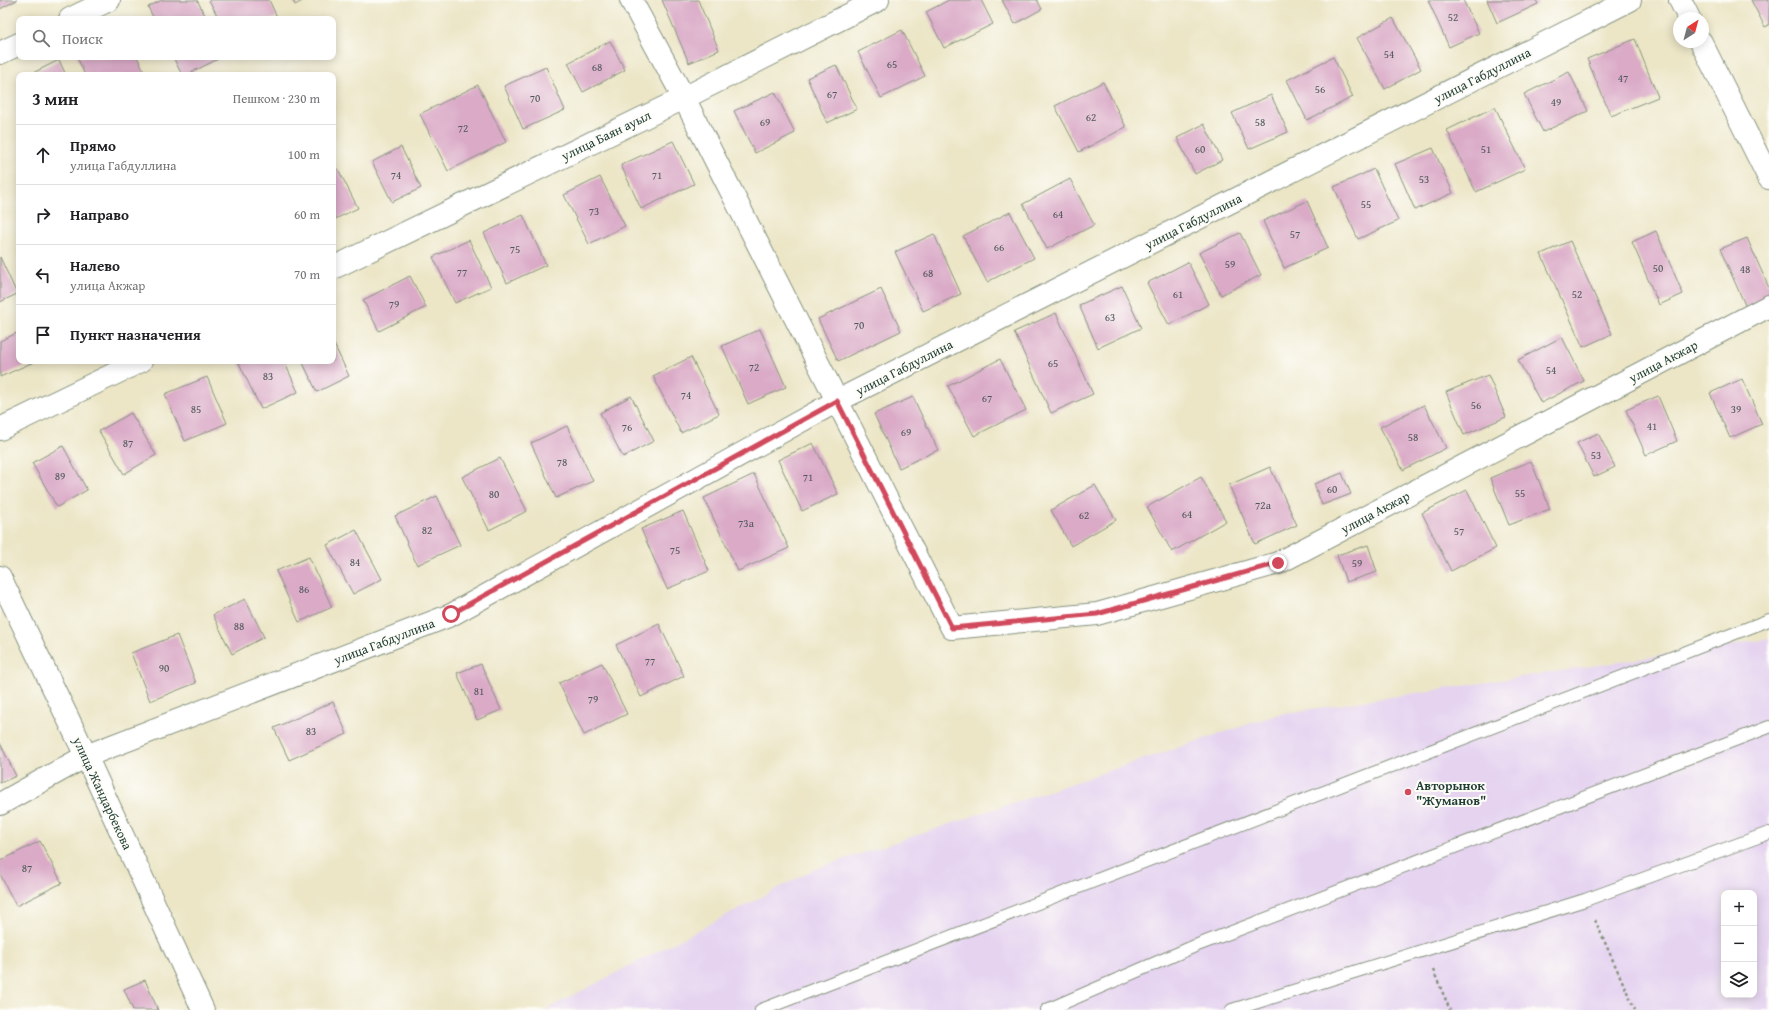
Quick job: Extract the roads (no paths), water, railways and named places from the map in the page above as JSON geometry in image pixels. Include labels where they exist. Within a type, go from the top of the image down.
[{"type":"street","points":[[76,16],[109,0]]},
{"type":"street","points":[[631,0],[684,98],[837,401]]},
{"type":"street","name":"улица Баян ауыл","points":[[336,267],[684,98],[878,0]]},
{"type":"street","name":"улица Габдуллина","points":[[0,804],[86,756],[451,614],[837,401],[1630,0]]},
{"type":"street","points":[[1680,0],[1686,12]]},
{"type":"street","points":[[0,53],[16,45]]},
{"type":"street","points":[[1704,48],[1769,178]]},
{"type":"street","name":"улица Акжар","points":[[837,401],[952,628],[1097,614],[1278,563],[1769,306]]},
{"type":"street","points":[[0,429],[135,364]]},
{"type":"street","name":"улица Жандарбекова","points":[[0,577],[86,756],[203,1010]]},
{"type":"lane","points":[[761,1010],[1769,620]]},
{"type":"lane","points":[[1047,1010],[1195,946],[1769,727]]},
{"type":"lane","points":[[1232,1010],[1585,900],[1769,833]]},
{"type":"place","name":"Авторынок \"Жуманов\"","points":[[1408,792]]}]
